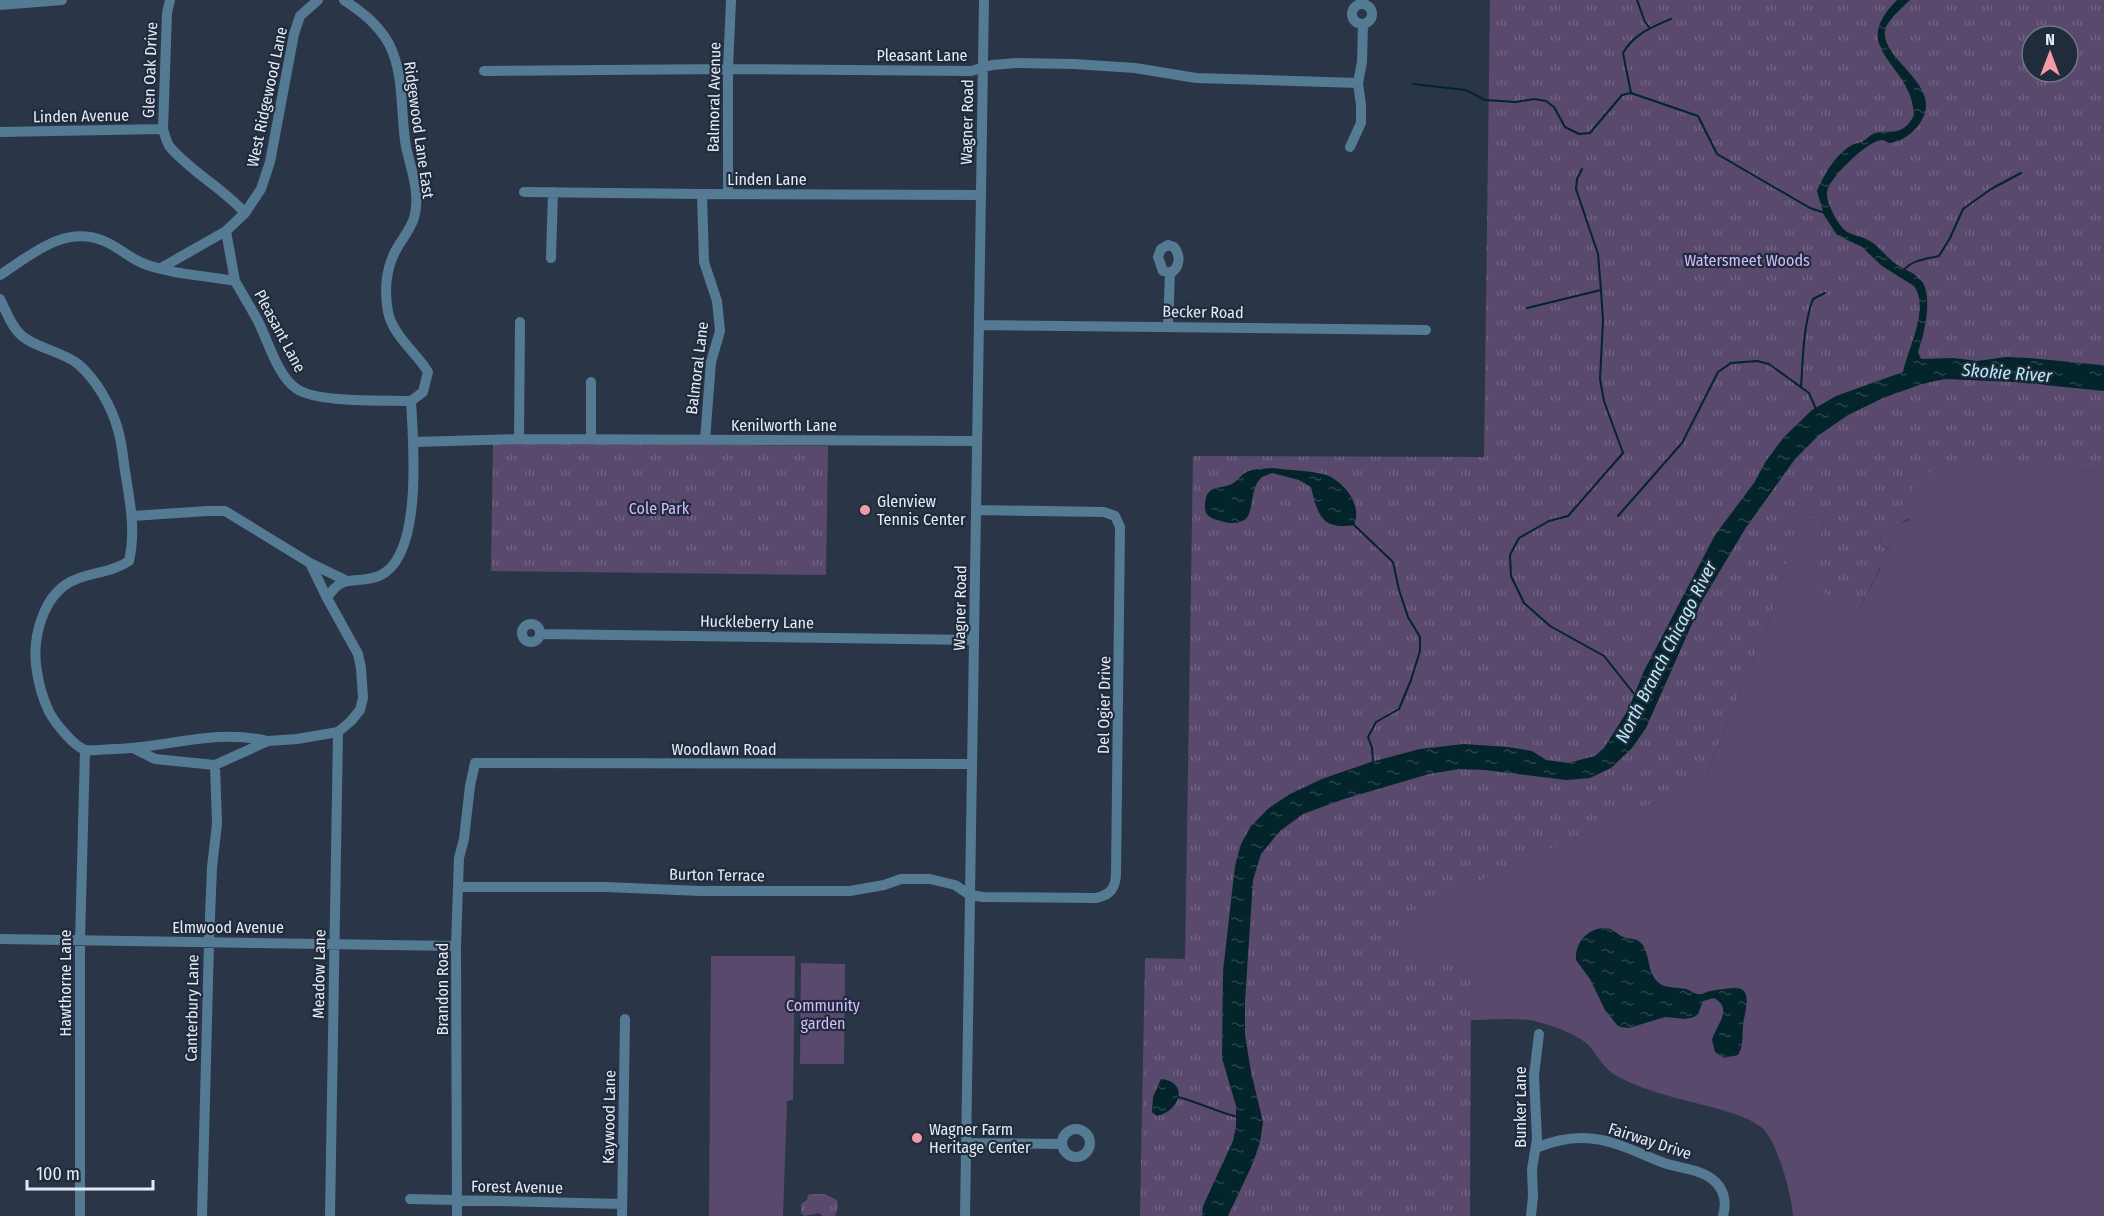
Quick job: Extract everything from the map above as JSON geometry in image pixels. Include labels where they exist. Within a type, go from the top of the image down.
[{"type":"street","points":[[0,5],[62,0]]},
{"type":"street","name":"Glen Oak Drive","points":[[170,0],[167,13],[163,129],[168,145],[233,200],[245,213]]},
{"type":"street","name":"West Ridgewood Lane","points":[[161,268],[226,231],[245,213],[261,189],[270,162],[294,34],[300,16],[318,0]]},
{"type":"street","name":"Ridgewood Lane East","points":[[344,0],[377,26],[390,46],[398,69],[406,146],[413,173],[416,201],[414,217],[389,267],[386,296],[389,314],[402,340],[428,372],[423,392],[411,401]]},
{"type":"street","name":"Balmoral Avenue","points":[[728,194],[728,69],[731,0]]},
{"type":"street","name":"Wagner Road","points":[[965,1216],[984,0]]},
{"type":"street","points":[[1350,147],[1361,123],[1358,83],[1362,62],[1363,24]]},
{"type":"street","name":"Pleasant Lane","points":[[484,71],[728,69],[971,71],[992,65],[1017,63],[1126,67],[1196,78],[1358,83]]},
{"type":"street","name":"Linden Avenue","points":[[0,132],[163,129]]},
{"type":"street","name":"Linden Lane","points":[[524,192],[981,195]]},
{"type":"street","points":[[551,258],[553,192]]},
{"type":"street","name":"Balmoral Lane","points":[[702,194],[704,262],[717,301],[720,331],[711,362],[705,440]]},
{"type":"street","points":[[226,231],[235,281]]},
{"type":"street","name":"Pleasant Lane","points":[[0,275],[38,250],[67,236],[102,239],[122,249],[136,260],[161,268],[235,281],[258,321],[283,373],[297,389],[310,395],[330,398],[411,401]]},
{"type":"street","points":[[1168,326],[1170,273]]},
{"type":"street","points":[[0,299],[15,328],[22,336],[69,357],[86,371],[106,400],[118,429],[133,516],[133,546],[129,561],[120,567],[76,579],[58,589],[43,615],[37,634],[36,669],[48,710],[72,741],[85,750],[135,749],[214,736],[244,736],[268,741],[338,732],[360,710],[363,683],[358,654],[310,563]]},
{"type":"street","points":[[519,439],[520,322]]},
{"type":"street","name":"Becker Road","points":[[979,326],[1426,330]]},
{"type":"street","points":[[591,382],[591,439]]},
{"type":"street","points":[[327,598],[337,585],[380,575],[391,567],[400,555],[411,524],[414,442],[411,401]]},
{"type":"street","name":"Kenilworth Lane","points":[[414,442],[519,439],[977,441]]},
{"type":"street","name":"Del Ogier Drive","points":[[970,895],[1096,898],[1105,896],[1114,889],[1116,883],[1118,804],[1121,534],[1118,521],[1115,516],[1104,512],[976,510]]},
{"type":"street","points":[[133,516],[225,512],[310,563],[347,581]]},
{"type":"street","name":"Huckleberry Lane","points":[[540,634],[974,640]]},
{"type":"street","name":"Meadow Lane","points":[[330,1216],[338,732]]},
{"type":"street","points":[[135,749],[155,759],[183,764],[215,765],[268,741]]},
{"type":"street","name":"Hawthorne Lane","points":[[80,1216],[80,941],[85,750]]},
{"type":"street","name":"Woodlawn Road","points":[[475,763],[972,764]]},
{"type":"street","name":"Brandon Road","points":[[457,1216],[456,946],[459,858],[475,763]]},
{"type":"street","name":"Canterbury Lane","points":[[202,1216],[209,943],[212,867],[217,824],[215,765]]},
{"type":"street","name":"Burton Terrace","points":[[458,887],[850,891],[884,885],[901,879],[930,879],[955,885],[970,895]]},
{"type":"street","name":"Elmwood Avenue","points":[[0,939],[456,946]]},
{"type":"street","name":"Kaywood Lane","points":[[622,1216],[625,1019]]},
{"type":"street","name":"Bunker Lane","points":[[1531,1216],[1532,1168],[1537,1130],[1533,1089],[1539,1034]]},
{"type":"street","name":"Fairway Drive","points":[[1536,1148],[1565,1139],[1596,1139],[1704,1174],[1713,1179],[1722,1191],[1726,1208],[1723,1216]]},
{"type":"street","points":[[966,1143],[1062,1144]]},
{"type":"street","name":"Forest Avenue","points":[[410,1199],[622,1204]]},
{"type":"green space","name":"Watersmeet Woods","points":[[1490,0],[2104,0],[2104,471],[1936,467],[1912,488],[1917,507],[1913,514],[1882,535],[1883,547],[1893,551],[1893,556],[1879,569],[1858,611],[1816,589],[1813,565],[1823,522],[1816,515],[1804,514],[1799,520],[1770,619],[1704,780],[1405,914],[1404,959],[1471,960],[1470,1216],[1140,1216],[1145,958],[1185,959],[1193,456],[1484,457]]},
{"type":"green space","name":"Cole Park","points":[[493,442],[828,446],[826,575],[491,571]]},
{"type":"green space","points":[[1921,466],[2104,471],[2104,1216],[1793,1216],[1787,1182],[1778,1155],[1767,1133],[1761,1127],[1745,1118],[1626,1081],[1608,1069],[1586,1043],[1557,1028],[1527,1020],[1470,1020],[1471,960],[1403,960],[1404,914],[1704,780],[1770,619],[1799,519],[1804,514],[1816,515],[1823,522],[1821,533],[1858,611],[1890,549],[1883,547],[1881,541],[1884,533],[1909,520],[1911,488]]},
{"type":"green space","points":[[711,956],[795,956],[793,1100],[787,1101],[783,1216],[709,1216]]},
{"type":"green space","name":"Community garden","points":[[801,963],[845,964],[844,1064],[800,1064]]},
{"type":"green space","points":[[825,1194],[837,1200],[838,1207],[835,1216],[823,1216],[819,1213],[804,1216],[801,1213],[801,1204],[807,1200],[808,1195]]},
{"type":"water","points":[[1897,0],[1910,0],[1886,27],[1885,39],[1890,50],[1918,84],[1925,96],[1926,109],[1920,123],[1907,136],[1899,141],[1889,143],[1882,140],[1868,146],[1834,178],[1827,196],[1834,215],[1845,230],[1872,242],[1896,264],[1917,276],[1924,285],[1927,314],[1918,352],[1921,359],[1954,358],[1977,361],[2006,357],[2101,365],[2104,366],[2104,391],[2015,382],[1945,379],[1922,384],[1883,398],[1848,415],[1819,435],[1795,459],[1745,529],[1702,601],[1646,728],[1632,748],[1611,768],[1590,778],[1566,780],[1485,770],[1459,769],[1429,774],[1344,799],[1303,814],[1280,831],[1261,854],[1253,880],[1245,1001],[1245,1035],[1263,1122],[1260,1142],[1253,1163],[1228,1216],[1202,1216],[1203,1206],[1233,1141],[1236,1126],[1236,1106],[1222,1058],[1223,971],[1235,866],[1241,844],[1251,826],[1269,808],[1290,794],[1322,779],[1371,762],[1420,749],[1464,744],[1508,747],[1532,751],[1546,760],[1568,763],[1595,756],[1604,748],[1628,710],[1644,671],[1715,535],[1754,483],[1766,461],[1784,437],[1812,410],[1836,396],[1903,372],[1919,317],[1920,305],[1914,286],[1882,266],[1862,247],[1837,235],[1824,215],[1817,191],[1832,164],[1848,148],[1871,135],[1904,128],[1914,115],[1911,97],[1879,45],[1878,32],[1883,17]]},
{"type":"water","points":[[1273,468],[1317,473],[1336,480],[1347,490],[1354,504],[1356,518],[1354,525],[1343,526],[1328,523],[1319,513],[1311,487],[1299,480],[1272,473],[1260,479],[1255,486],[1250,512],[1240,522],[1230,523],[1214,519],[1207,514],[1206,498],[1212,490],[1230,485],[1248,471]]},
{"type":"water","points":[[1607,928],[1625,938],[1640,942],[1646,951],[1652,974],[1662,985],[1700,994],[1730,988],[1742,990],[1747,999],[1738,1055],[1725,1058],[1715,1052],[1712,1040],[1722,1018],[1723,1007],[1714,998],[1703,1001],[1698,1014],[1694,1017],[1685,1019],[1665,1017],[1629,1028],[1617,1025],[1605,1010],[1590,979],[1576,960],[1578,947],[1584,936],[1594,930]]},
{"type":"water","points":[[1161,1079],[1176,1085],[1178,1096],[1172,1108],[1157,1116],[1152,1112],[1153,1097]]},
{"type":"waterway","points":[[1637,0],[1649,27]]},
{"type":"waterway","points":[[1631,93],[1623,53],[1638,36],[1671,19]]},
{"type":"waterway","points":[[1413,84],[1466,90],[1485,100],[1516,102],[1534,99],[1546,101],[1554,107],[1565,127],[1579,134],[1590,133],[1622,95],[1631,93],[1698,116],[1717,154],[1810,208],[1825,213]]},
{"type":"waterway","points":[[1582,169],[1577,179],[1576,189],[1598,254],[1601,290]]},
{"type":"waterway","points":[[1903,271],[1915,262],[1939,256],[1963,209],[1991,189],[2021,173]]},
{"type":"waterway","name":"North Branch Chicago River","points":[[1527,308],[1601,290],[1603,321],[1600,379],[1604,401],[1623,453],[1568,516],[1549,521],[1519,538],[1510,555],[1511,576],[1524,603],[1550,626],[1604,656],[1635,695]]},
{"type":"waterway","points":[[1801,387],[1807,320],[1813,299],[1825,293]]},
{"type":"waterway","points":[[1618,516],[1682,443],[1718,372],[1731,363],[1757,361],[1769,364],[1809,393],[1816,409]]},
{"type":"waterway","points":[[1354,525],[1393,562],[1408,617],[1420,637],[1420,651],[1399,709],[1376,722],[1368,737],[1372,748],[1373,763]]},
{"type":"waterway","points":[[1178,1097],[1238,1117]]},
{"type":"place","name":"Glenview Tennis Center","points":[[865,510]]},
{"type":"place","name":"Wagner Farm Heritage Center","points":[[917,1138]]},
{"type":"water label","name":"Skokie River","points":[[2007,373]]}]
